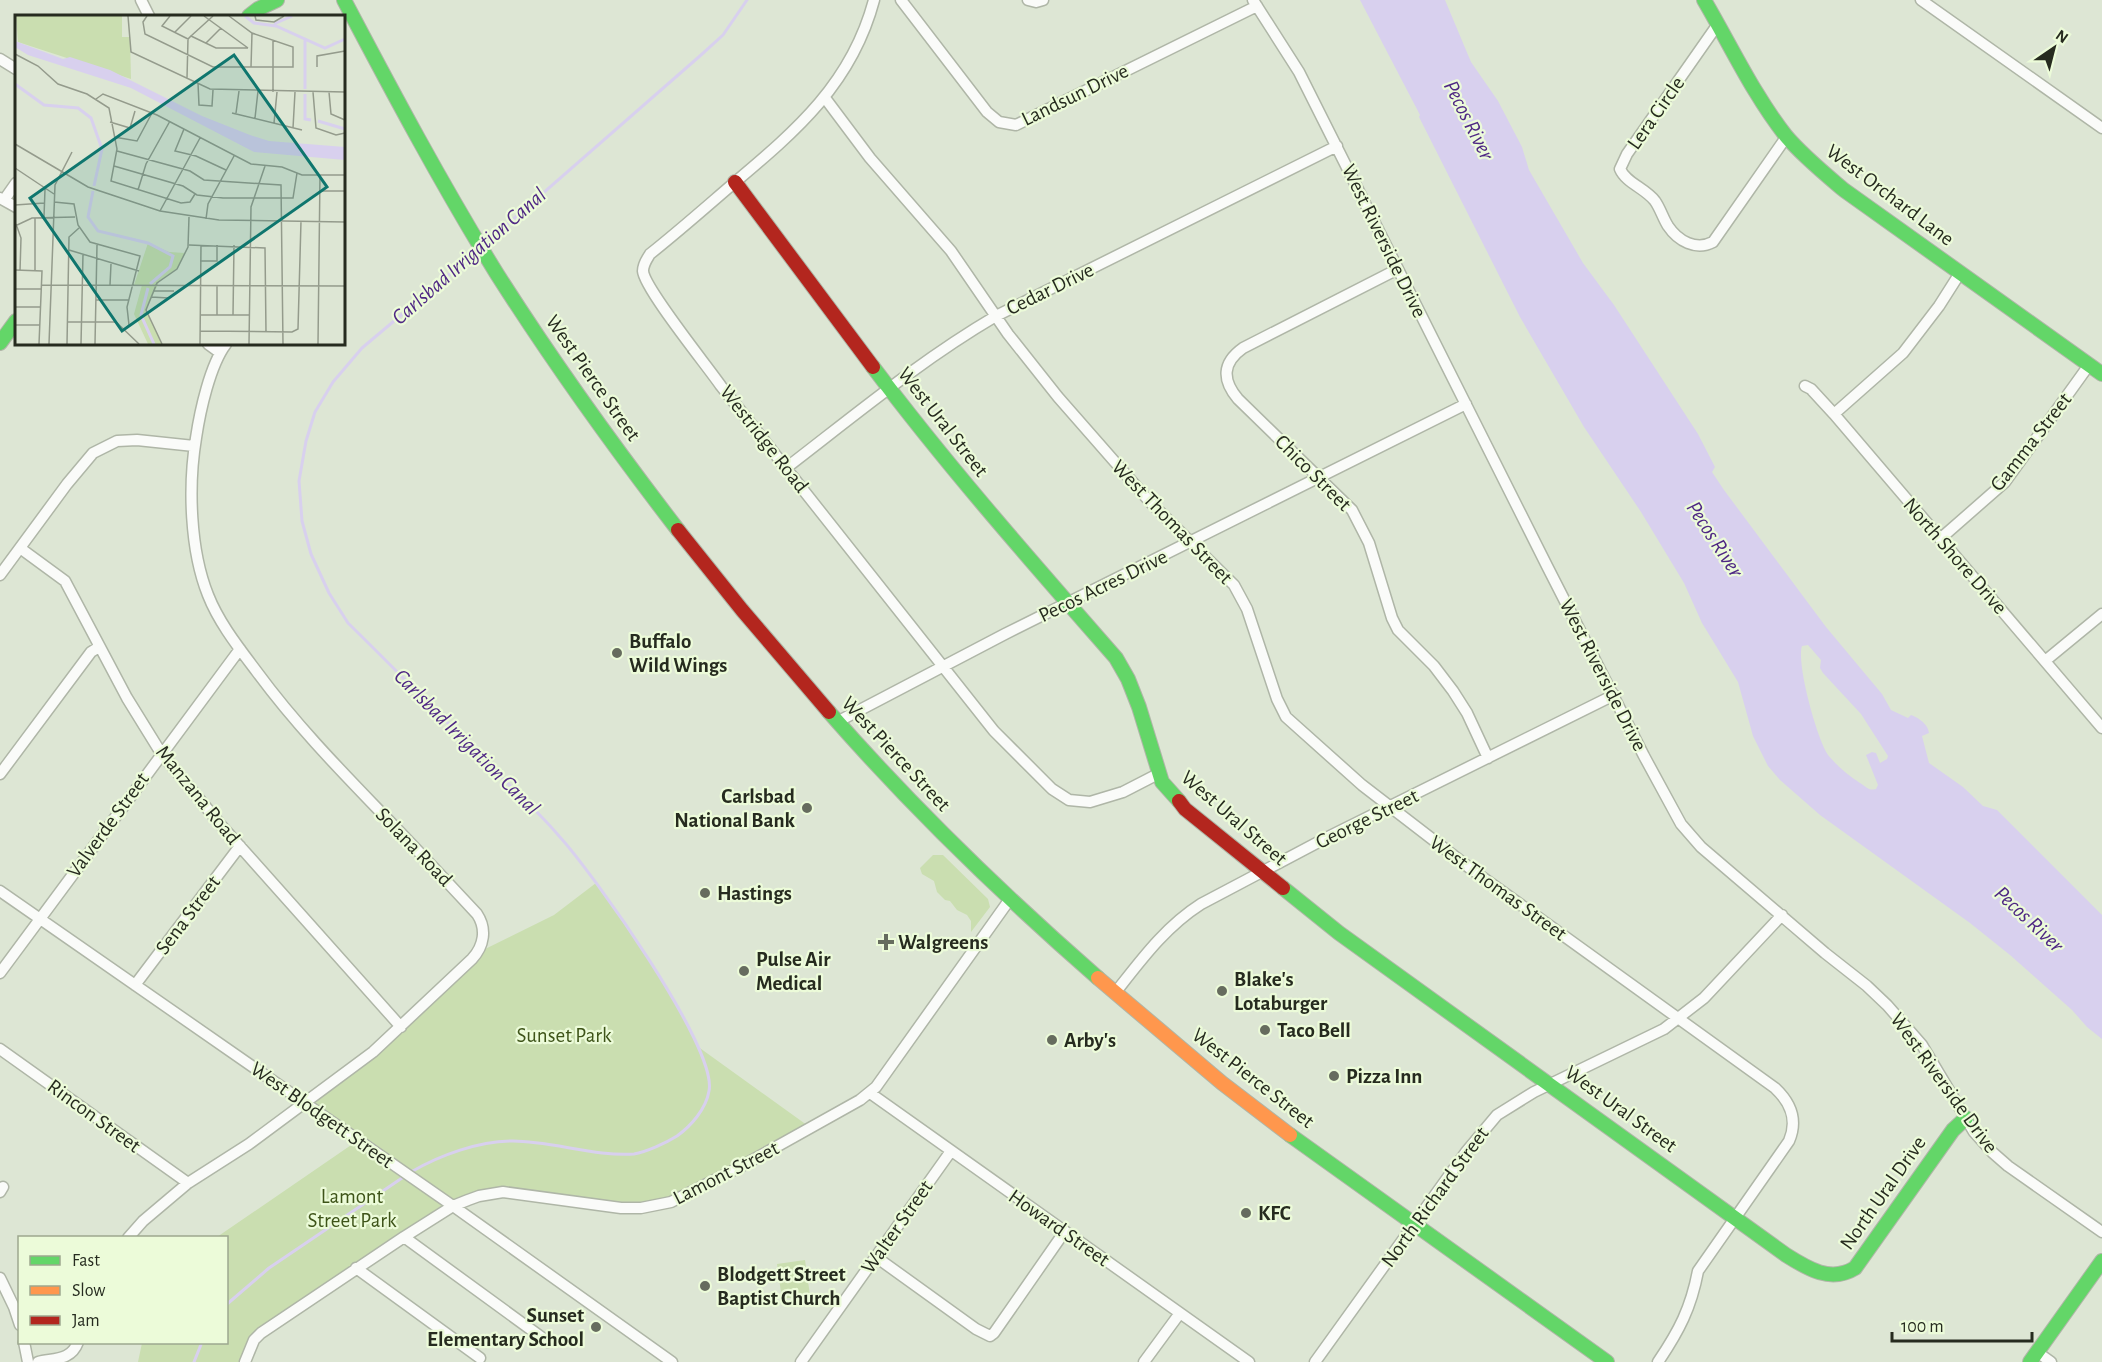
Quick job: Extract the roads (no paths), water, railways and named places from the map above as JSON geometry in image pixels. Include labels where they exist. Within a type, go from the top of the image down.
[{"type":"main road","points":[[250,15],[277,0]]},
{"type":"main road","name":"West Pierce Street","points":[[344,0],[385,80],[473,232],[562,371],[680,535],[837,722],[920,811],[1010,899],[1198,1064],[1270,1120],[1607,1362]]},
{"type":"main road","name":"West Orchard Lane","points":[[1704,0],[1763,102],[1804,156],[1844,190],[2102,374]]},
{"type":"main road","name":"West Ural Street","points":[[735,182],[914,422],[1116,658],[1124,670],[1139,707],[1158,774],[1167,790],[1185,809],[1339,933],[1735,1217]]},
{"type":"main road","points":[[0,343],[15,322]]},
{"type":"main road","name":"North Ural Drive","points":[[1735,1217],[1786,1255],[1808,1268],[1830,1275],[1844,1275],[1855,1268],[1862,1259],[1953,1130],[1966,1118]]},
{"type":"main road","points":[[2033,1357],[2102,1260]]},
{"type":"street","points":[[141,0],[147,15]]},
{"type":"street","name":"Westridge Road","points":[[873,0],[858,44],[825,98],[782,142],[650,254],[643,269],[648,284],[681,331],[786,468],[943,666],[1005,742],[1052,789],[1069,800],[1084,803],[1107,798],[1158,774]]},
{"type":"street","name":"Landsun Drive","points":[[901,0],[987,112],[999,122],[1016,125],[1255,3]]},
{"type":"street","points":[[1028,0],[1036,2],[1043,0]]},
{"type":"street","points":[[1921,0],[2102,128]]},
{"type":"street","name":"West Riverside Drive","points":[[1255,3],[1299,72],[1668,801],[1691,837],[1887,1005],[1922,1045],[1966,1118],[1983,1143],[2000,1160],[2102,1232]]},
{"type":"street","name":"Lera Circle","points":[[1718,24],[1627,154],[1620,169],[1623,175],[1655,201],[1669,228],[1695,246],[1707,245],[1713,242],[1787,136]]},
{"type":"street","points":[[0,59],[15,68]]},
{"type":"street","name":"West Thomas Street","points":[[825,98],[870,158],[951,251],[1028,361],[1127,477],[1228,577],[1240,593],[1277,699],[1286,717],[1362,785],[1470,870],[1768,1084],[1783,1095],[1789,1103],[1792,1133],[1772,1166],[1698,1271],[1687,1314],[1658,1362]]},
{"type":"street","name":"Cedar Drive","points":[[786,468],[940,350],[996,316],[1337,146]]},
{"type":"street","points":[[2,199],[15,184]]},
{"type":"street","name":"Chico Street","points":[[1398,269],[1243,348],[1228,363],[1227,379],[1232,392],[1347,504],[1357,518],[1370,543],[1392,618],[1398,630],[1434,666],[1453,691],[1467,713],[1488,758]]},
{"type":"street","points":[[1834,414],[1903,353],[1939,306],[1960,273]]},
{"type":"street","name":"Solana Road","points":[[130,1236],[143,1221],[188,1183],[249,1144],[303,1102],[361,1062],[401,1027],[477,953],[482,941],[483,922],[406,838],[310,740],[240,649],[213,606],[200,568],[194,531],[195,446],[201,411],[223,348]]},
{"type":"street","name":"Gamma Street","points":[[1940,539],[2005,482],[2089,365]]},
{"type":"street","name":"North Shore Drive","points":[[1805,386],[1811,389],[1834,414],[2102,728]]},
{"type":"street","name":"Pecos Acres Drive","points":[[837,722],[943,666],[1466,404]]},
{"type":"street","points":[[0,575],[83,463],[100,448],[117,441],[137,440],[195,446]]},
{"type":"street","name":"Manzana Road","points":[[20,548],[65,580],[127,698],[161,753],[240,846],[401,1027]]},
{"type":"street","points":[[2045,661],[2102,614]]},
{"type":"street","points":[[0,774],[91,652],[99,647]]},
{"type":"street","name":"Valverde Street","points":[[0,974],[39,918],[240,649]]},
{"type":"street","name":"George Street","points":[[1115,993],[1162,934],[1182,916],[1390,807],[1614,695]]},
{"type":"street","name":"Sena Street","points":[[135,985],[240,846]]},
{"type":"street","name":"West Blodgett Street","points":[[0,891],[453,1206],[672,1362]]},
{"type":"street","name":"Lamont Street","points":[[245,1362],[254,1340],[261,1333],[356,1268],[453,1206],[479,1196],[503,1192],[621,1208],[641,1208],[671,1203],[811,1128],[870,1093],[1010,899]]},
{"type":"street","name":"North Richard Street","points":[[1316,1362],[1488,1124],[1510,1106],[1664,1029],[1704,998],[1782,915]]},
{"type":"street","name":"Rincon Street","points":[[0,1049],[188,1183]]},
{"type":"street","name":"Howard Street","points":[[870,1093],[1249,1362]]},
{"type":"street","name":"Walter Street","points":[[801,1362],[951,1151]]},
{"type":"street","points":[[876,1257],[976,1329],[990,1336],[1065,1231]]},
{"type":"street","points":[[404,1237],[548,1342]]},
{"type":"street","points":[[356,1268],[480,1358]]},
{"type":"street","points":[[0,1278],[18,1319]]},
{"type":"street","points":[[1144,1362],[1180,1313]]},
{"type":"street","points":[[24,1344],[28,1362]]},
{"type":"street","points":[[38,1362],[68,1356],[74,1352],[77,1344]]},
{"type":"street","points":[[2033,1357],[2051,1362]]},
{"type":"water","name":"Pecos River","points":[[1360,0],[1445,0],[1471,62],[1498,101],[1522,147],[1529,170],[1583,263],[1614,305],[1698,434],[1715,467],[1712,472],[1724,490],[1826,627],[1882,694],[1891,710],[1908,718],[1911,715],[1925,724],[1929,733],[1922,736],[1929,763],[1963,787],[1983,806],[1997,810],[2102,915],[2102,1039],[2010,955],[1970,923],[1820,815],[1780,780],[1768,766],[1753,736],[1738,682],[1702,623],[1684,583],[1641,512],[1584,427],[1520,317]],"holes":[[[1808,645],[1821,660],[1820,668],[1823,673],[1861,714],[1888,756],[1880,763],[1876,753],[1866,755],[1878,785],[1876,789],[1868,788],[1847,774],[1831,759],[1823,746],[1805,684],[1802,646]]]},
{"type":"waterway","name":"Carlsbad Irrigation Canal","points":[[486,243],[723,35],[747,0]]},
{"type":"waterway","name":"Carlsbad Irrigation Canal","points":[[411,1172],[460,1150],[487,1143],[513,1141],[543,1143],[605,1153],[639,1153],[662,1144],[682,1132],[701,1111],[709,1091],[706,1069],[694,1038],[650,961],[598,885],[543,818],[348,623],[329,593],[311,554],[302,521],[299,481],[306,441],[315,412],[333,382],[362,348],[476,252]]},
{"type":"waterway","name":"Carlsbad Irrigation Canal","points":[[228,1303],[269,1268],[405,1176]]},
{"type":"waterway","name":"Carlsbad Irrigation Canal","points":[[194,1362],[201,1344]]},
{"type":"place","name":"Buffalo Wild Wings","points":[[617,653]]},
{"type":"place","name":"Carlsbad National Bank","points":[[807,808]]},
{"type":"place","name":"Hastings","points":[[705,893]]},
{"type":"place","name":"Walgreens","points":[[886,942]]},
{"type":"place","name":"Pulse Air Medical","points":[[744,971]]},
{"type":"place","name":"Blake's Lotaburger","points":[[1222,991]]},
{"type":"place","name":"Taco Bell","points":[[1265,1030]]},
{"type":"place","name":"Arby's","points":[[1052,1040]]},
{"type":"place","name":"Pizza Inn","points":[[1334,1076]]},
{"type":"place","name":"KFC","points":[[1246,1213]]},
{"type":"place","name":"Blodgett Street Baptist Church","points":[[705,1286]]},
{"type":"place","name":"Sunset Elementary School","points":[[596,1327]]},
{"type":"park label","name":"Sunset Park","points":[[564,1035]]},
{"type":"park label","name":"Lamont Street Park","points":[[352,1208]]}]
